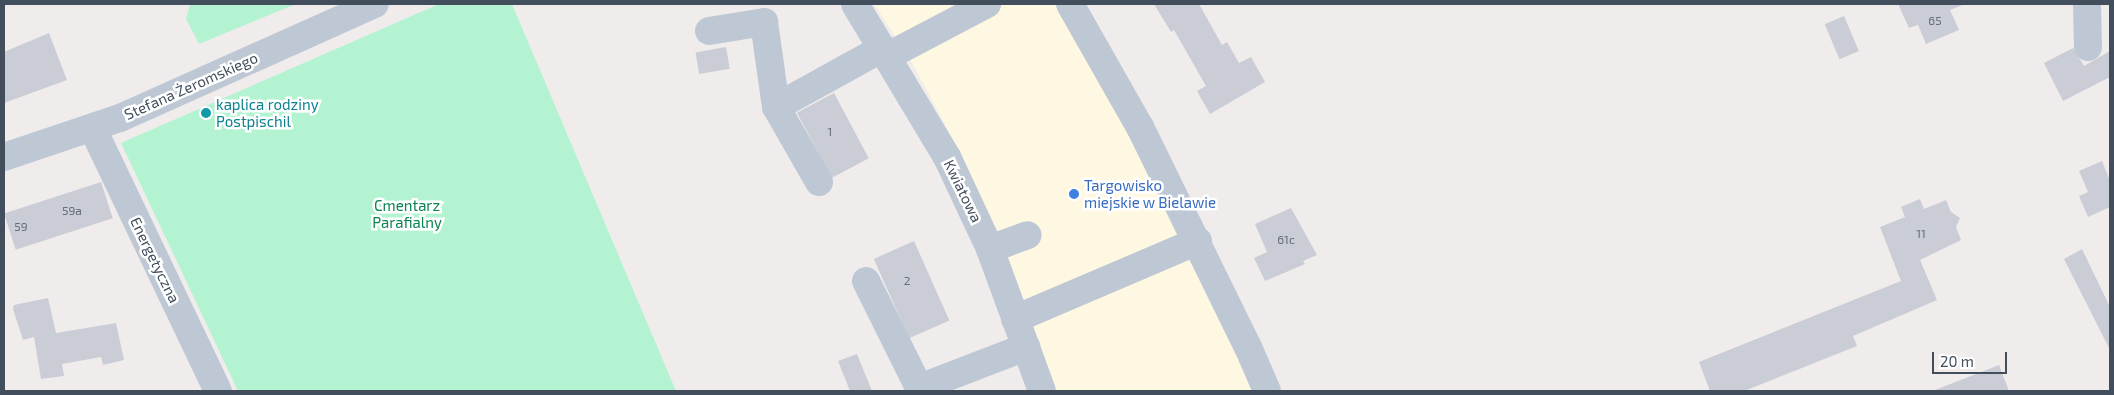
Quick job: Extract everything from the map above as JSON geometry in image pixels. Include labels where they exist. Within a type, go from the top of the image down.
[{"type":"street","name":"Stefana Żeromskiego","points":[[4,157],[93,129],[375,4]]},
{"type":"street","name":"Kwiatowa","points":[[856,4],[947,157],[990,248],[1042,391]]},
{"type":"street","points":[[776,107],[885,52],[988,4]]},
{"type":"street","points":[[1070,4],[1140,127],[1198,241],[1267,391]]},
{"type":"street","points":[[2087,4],[2088,46]]},
{"type":"street","points":[[709,31],[764,22],[776,107],[819,182]]},
{"type":"street","name":"Energetyczna","points":[[93,129],[218,391]]},
{"type":"street","points":[[990,248],[1028,235]]},
{"type":"street","points":[[1015,319],[1198,241]]},
{"type":"street","points":[[866,281],[920,390],[1026,346]]},
{"type":"shaded area","name":"Targowisko miejskie w Bielawie","points":[[874,4],[1062,4],[1120,103],[1255,391],[1053,391],[1003,250],[962,156],[911,61]]},
{"type":"green space","points":[[190,4],[296,4],[199,44],[186,19]]},
{"type":"green space","name":"Cmentarz Parafialny","points":[[439,4],[512,4],[676,391],[238,391],[121,143]]},
{"type":"building","points":[[1154,4],[1199,4],[1222,45],[1227,42],[1239,63],[1251,57],[1265,82],[1210,114],[1197,91],[1206,86],[1174,30],[1171,32]]},
{"type":"building","points":[[1898,4],[1965,4],[1950,10],[1959,30],[1926,44],[1918,25],[1909,28]]},
{"type":"building","points":[[1844,16],[1859,51],[1840,59],[1825,24]]},
{"type":"building","points":[[49,33],[67,80],[4,103],[4,52]]},
{"type":"building","points":[[726,47],[730,69],[699,74],[695,52]]},
{"type":"building","points":[[2073,48],[2084,66],[2110,51],[2110,77],[2063,101],[2044,63]]},
{"type":"building","points":[[834,93],[869,158],[832,178],[797,113]]},
{"type":"building","points":[[2102,161],[2110,181],[2110,207],[2088,217],[2079,196],[2088,192],[2079,171]]},
{"type":"building","points":[[101,182],[113,218],[16,250],[4,214]]},
{"type":"building","points":[[1920,199],[1924,209],[1946,200],[1951,212],[1960,218],[1956,227],[1961,240],[1920,260],[1937,300],[1853,336],[1857,346],[1744,391],[1710,391],[1699,362],[1901,281],[1880,227],[1905,217],[1901,207]]},
{"type":"building","points":[[1291,208],[1317,255],[1303,261],[1305,264],[1265,281],[1254,258],[1267,252],[1255,224]]},
{"type":"building","points":[[914,241],[949,320],[909,338],[874,259]]},
{"type":"building","points":[[2082,249],[2110,307],[2110,350],[2064,259]]},
{"type":"building","points":[[48,298],[56,333],[116,323],[124,360],[103,365],[101,357],[62,364],[64,376],[41,379],[34,337],[23,340],[13,309],[14,305]]},
{"type":"building","points":[[857,354],[872,391],[850,391],[838,361]]},
{"type":"building","points":[[1999,365],[2009,391],[1935,391],[1935,390]]},
{"type":"place","name":"kaplica rodziny Postpischil","points":[[206,113]]},
{"type":"place","name":"Targowisko miejskie w Bielawie","points":[[1074,194]]}]
